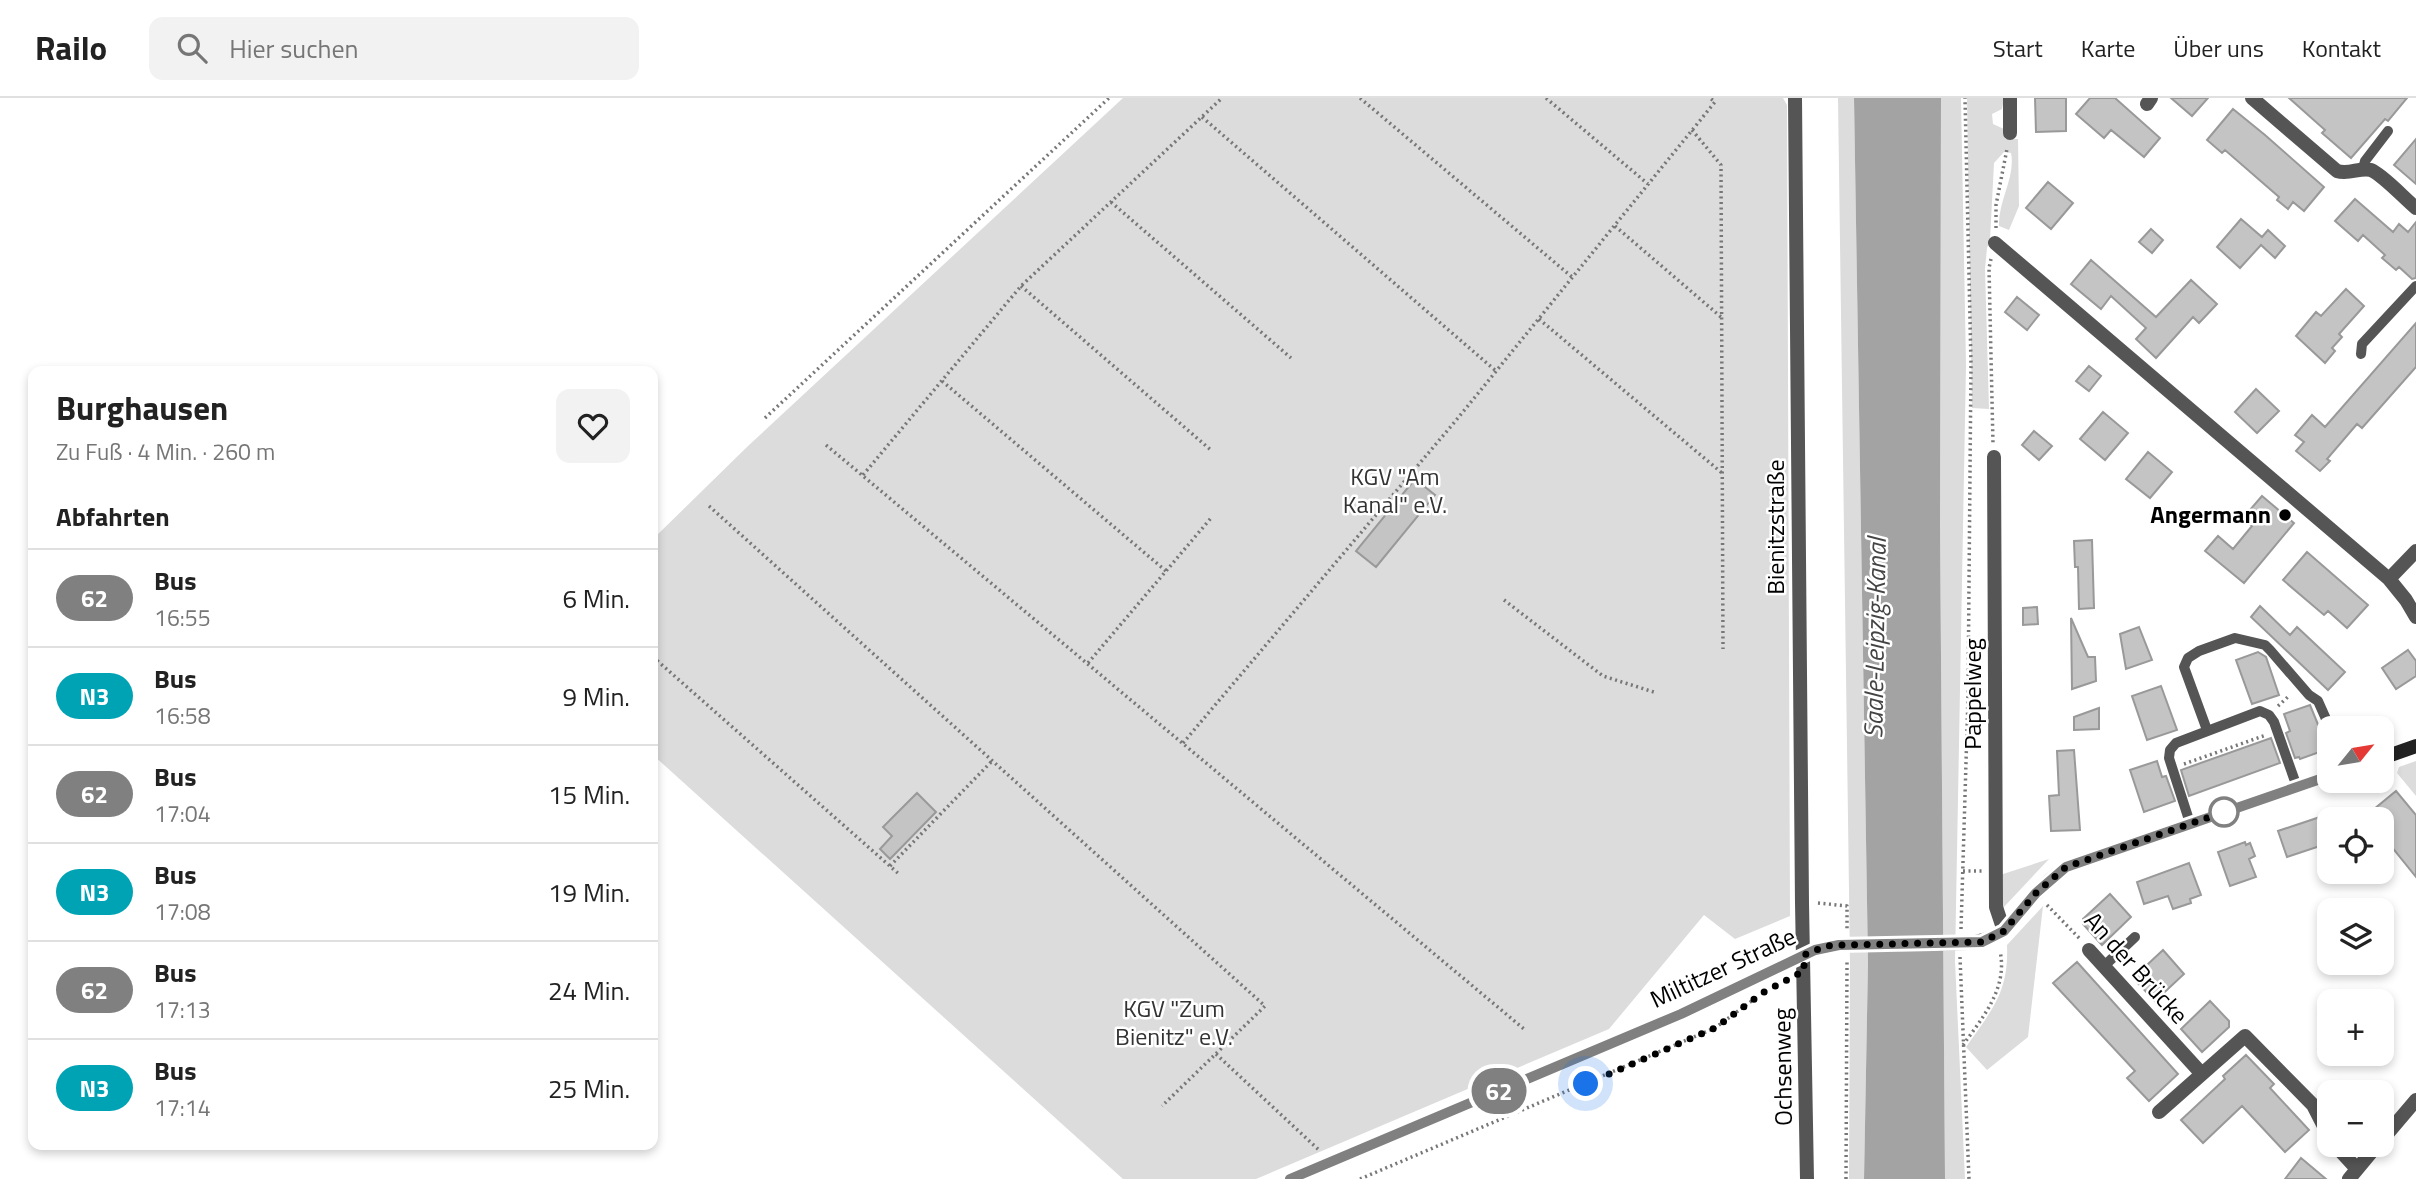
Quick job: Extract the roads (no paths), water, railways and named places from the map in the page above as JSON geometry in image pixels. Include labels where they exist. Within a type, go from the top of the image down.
[{"type":"street","name":"Bienitzstraße","points":[[1795,98],[1804,955]]},
{"type":"street","points":[[2010,98],[2010,133]]},
{"type":"street","points":[[2252,98],[2337,171],[2373,171],[2416,208]]},
{"type":"street","points":[[1995,243],[2389,579],[2416,617]]},
{"type":"street","name":"Pappelweg","points":[[1994,457],[1996,907],[2000,933]]},
{"type":"street","points":[[2389,579],[2416,551]]},
{"type":"street","points":[[2394,754],[2416,747]]},
{"type":"street","points":[[2000,933],[2036,893],[2066,867],[2317,780]]},
{"type":"street","name":"Miltitzer Straße","points":[[1290,1179],[1681,1014],[1843,939],[1963,943],[1982,942],[2000,933]]},
{"type":"street","name":"An der Brücke","points":[[2089,950],[2201,1073]]},
{"type":"street","name":"Ochsenweg","points":[[1804,955],[1807,1179]]},
{"type":"street","points":[[2159,1112],[2245,1036],[2313,1105],[2317,1113]]},
{"type":"street","points":[[2394,1126],[2416,1100]]},
{"type":"street","points":[[2342,1157],[2353,1174],[2367,1157]]},
{"type":"lane","points":[[2363,169],[2365,161],[2388,131]]},
{"type":"lane","points":[[2361,354],[2362,344],[2416,286]]},
{"type":"lane","points":[[2207,730],[2184,667],[2188,658],[2199,651],[2235,638],[2265,645],[2318,701],[2325,716]]},
{"type":"lane","points":[[2190,823],[2172,769],[2170,750],[2176,743],[2260,711],[2269,715],[2277,731],[2297,787]]},
{"type":"lane","points":[[2103,967],[2135,937]]},
{"type":"water","name":"Saale-Leipzig-Kanal","points":[[1854,98],[1941,98],[1940,525],[1945,1179],[1864,1179],[1868,963]]},
{"type":"place","name":"Angermann","points":[[2285,515]]},
{"type":"park label","name":"KGV \"Am Kanal\" e.V.","points":[[1395,491]]},
{"type":"park label","name":"KGV \"Zum Bienitz\" e.V.","points":[[1174,1023]]}]
